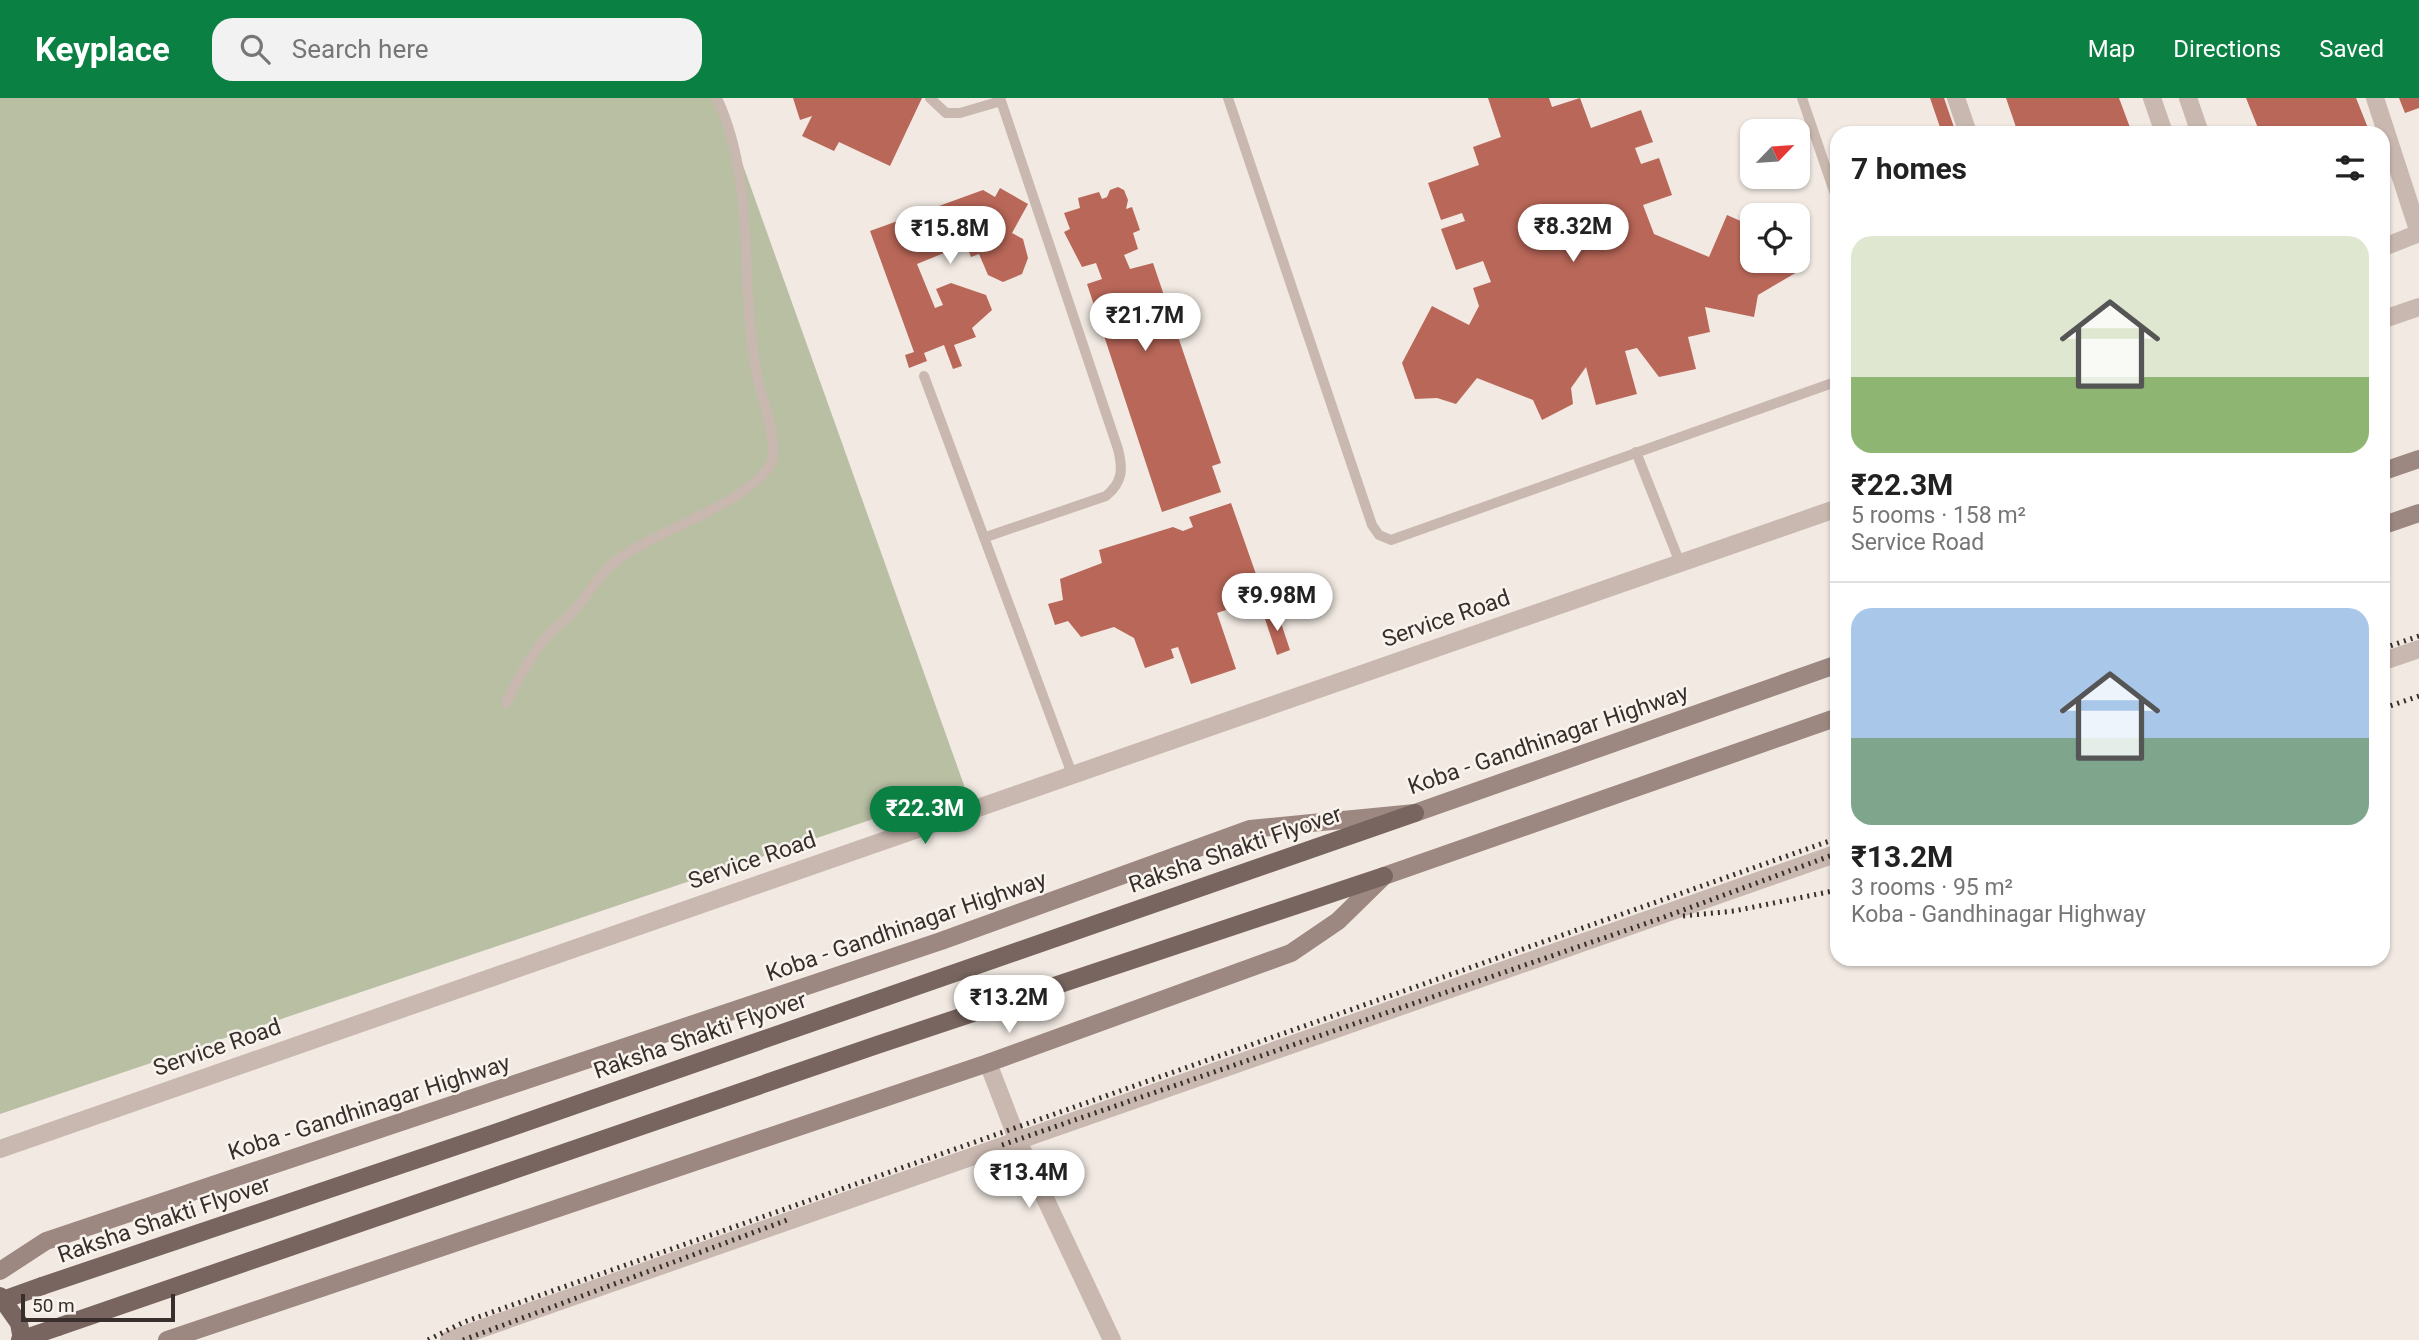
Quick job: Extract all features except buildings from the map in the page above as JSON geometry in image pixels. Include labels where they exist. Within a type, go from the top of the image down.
[{"type":"main road","points":[[2390,469],[2419,459]]},
{"type":"main road","points":[[2390,523],[2419,513]]},
{"type":"main road","name":"Koba - Gandhinagar Highway","points":[[0,1271],[46,1241],[941,941],[1250,829],[1415,813],[1830,667]]},
{"type":"main road","points":[[0,1299],[19,1323],[21,1340],[1273,911],[1384,876],[1830,720]]},
{"type":"main road","name":"Raksha Shakti Flyover","points":[[0,1299],[489,1135],[1415,813]]},
{"type":"main road","points":[[167,1340],[988,1063],[1292,953],[1338,921],[1384,876]]},
{"type":"street","points":[[1956,98],[1966,126]]},
{"type":"street","points":[[2152,98],[2162,126]]},
{"type":"street","points":[[2188,98],[2198,126]]},
{"type":"street","points":[[2375,98],[2384,126]]},
{"type":"street","points":[[2390,144],[2419,233],[2390,245]]},
{"type":"street","points":[[2390,317],[2419,307]]},
{"type":"street","name":"Service Road","points":[[0,1149],[1830,511]]},
{"type":"street","points":[[2390,659],[2419,649]]},
{"type":"street","points":[[449,1340],[1830,856]]},
{"type":"street","points":[[988,1063],[1018,1141],[1112,1340]]},
{"type":"lane","points":[[506,703],[547,636],[572,613],[606,568],[624,555],[741,492],[772,465],[774,445],[753,359],[748,253],[736,149],[717,98]]},
{"type":"lane","points":[[930,98],[946,113],[960,113],[1000,99],[1118,449],[1121,476],[1116,488],[1106,496],[986,537]]},
{"type":"lane","points":[[1228,98],[1372,525],[1379,535],[1391,540],[1830,384]]},
{"type":"lane","points":[[1802,98],[1830,180]]},
{"type":"lane","points":[[924,376],[1072,774]]},
{"type":"lane","points":[[1636,452],[1680,563]]},
{"type":"green space","points":[[0,98],[719,98],[965,788],[0,1114]]},
{"type":"railway","points":[[2390,646],[2419,636]]},
{"type":"railway","points":[[2390,706],[2419,696]]},
{"type":"railway","points":[[428,1340],[464,1322],[1830,841]]},
{"type":"railway","points":[[1002,1145],[1659,919],[1830,856]]},
{"type":"railway","points":[[1683,916],[1734,911],[1830,892]]},
{"type":"railway","points":[[463,1340],[790,1219]]}]
